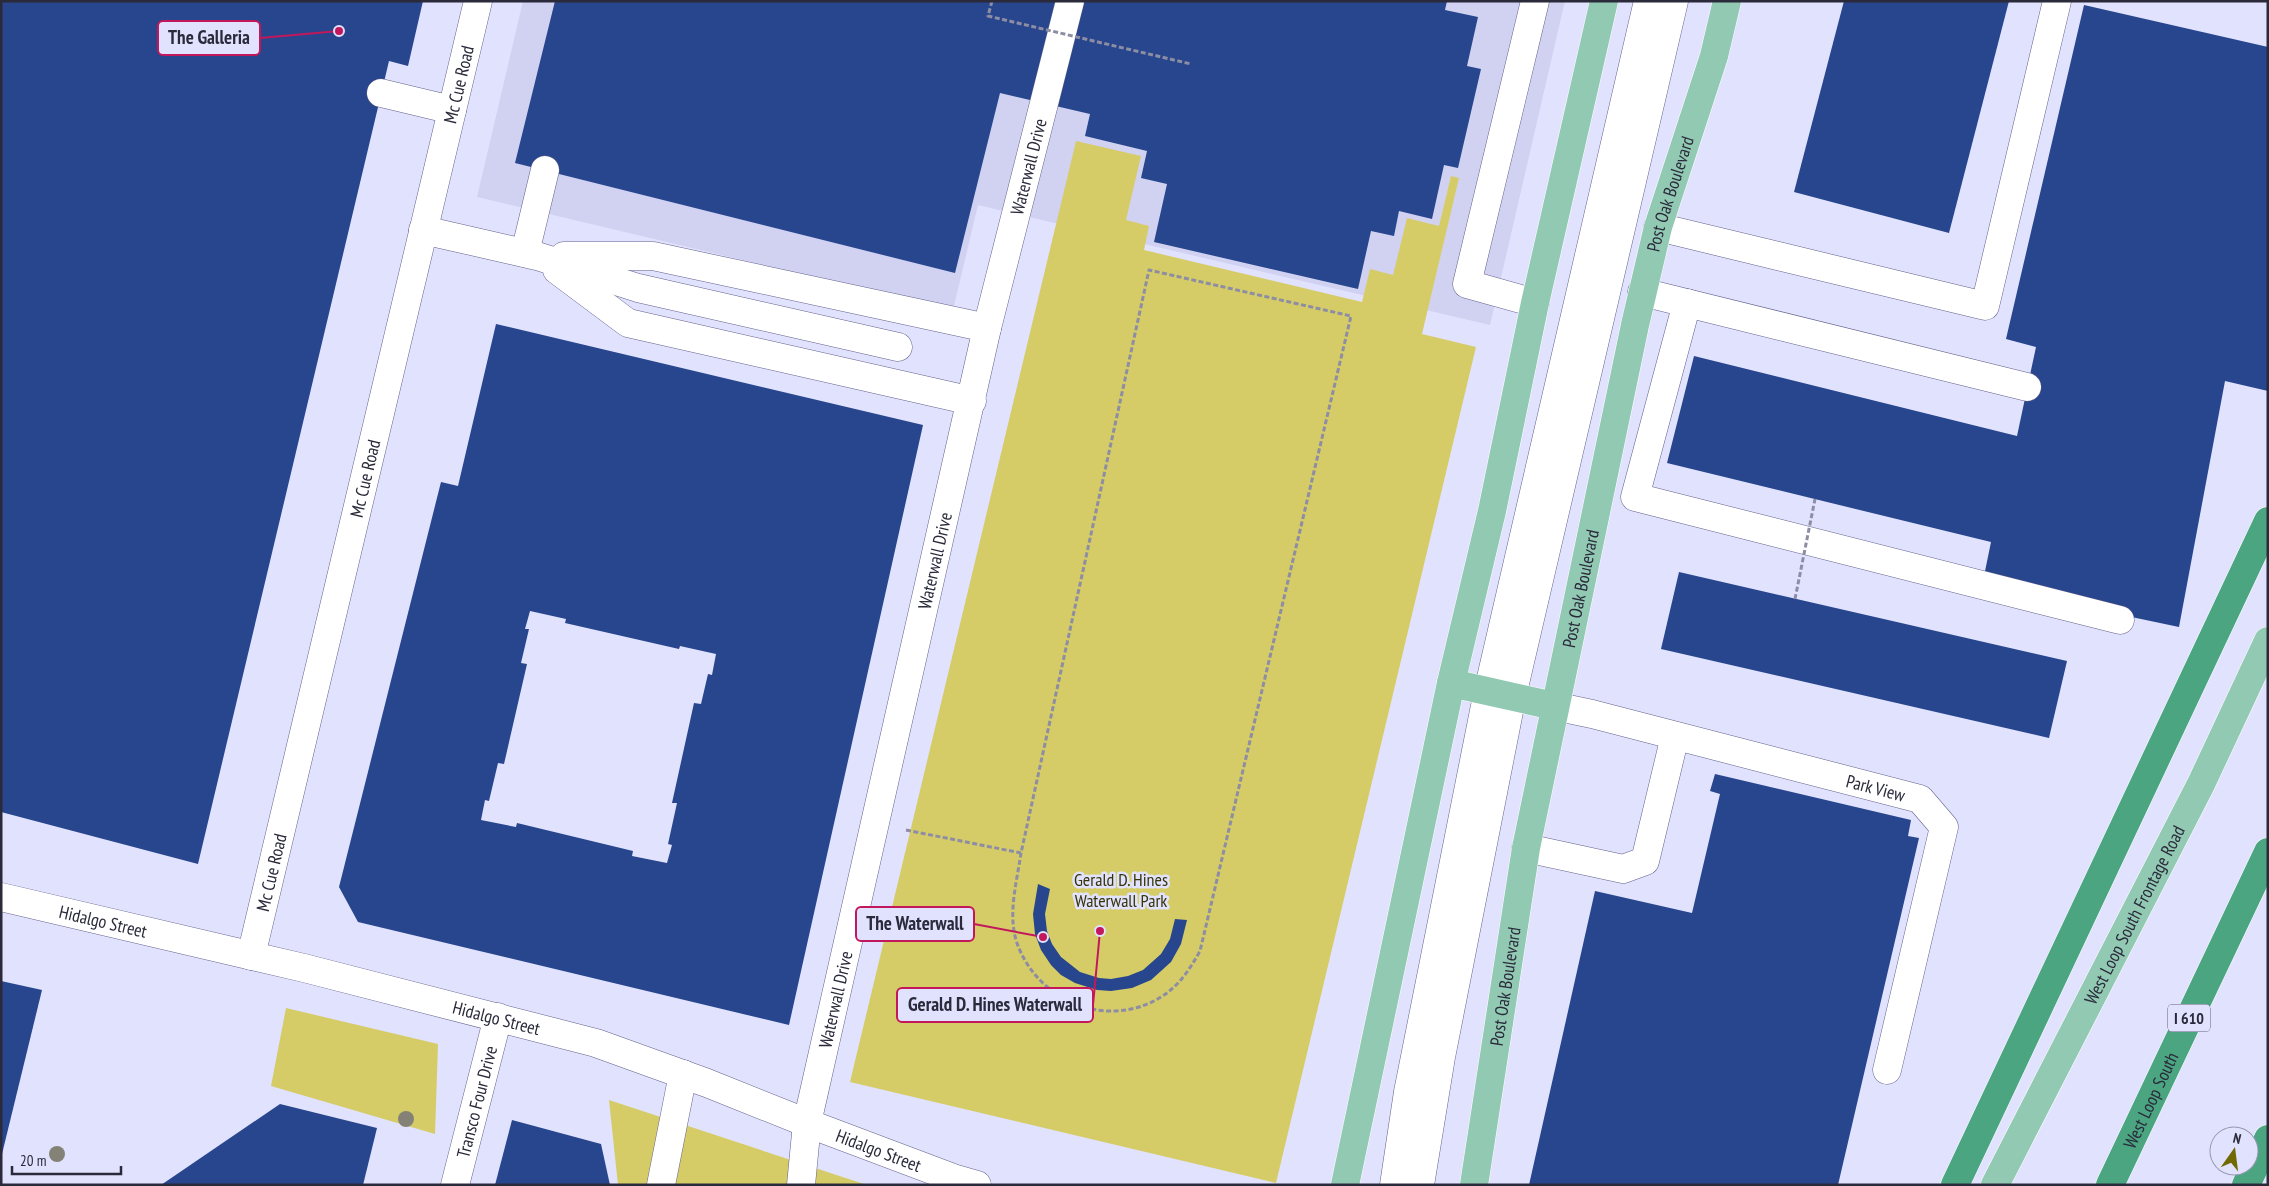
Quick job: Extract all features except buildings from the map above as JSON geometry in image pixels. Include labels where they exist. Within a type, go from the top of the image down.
[{"type":"highway","points":[[1955,1185],[2268,521]]},
{"type":"highway","name":"West Loop South","points":[[2110,1185],[2268,852]]},
{"type":"highway","points":[[2246,1185],[2268,1139]]},
{"type":"main road","points":[[1345,1185],[1451,683],[1492,510],[1535,303],[1604,1]]},
{"type":"main road","name":"Post Oak Boulevard","points":[[1474,1185],[1526,848],[1554,706],[1642,292],[1658,228],[1714,56],[1727,1]]},
{"type":"main road","name":"West Loop South Frontage Road","points":[[1995,1185],[2201,784],[2268,641]]},
{"type":"main road","points":[[1451,683],[1554,706]]},
{"type":"street","name":"Mc Cue Road","points":[[251,956],[478,1]]},
{"type":"street","name":"Waterwall Drive","points":[[801,1185],[807,1123],[987,328],[1070,1]]},
{"type":"street","points":[[1535,1],[1467,284],[1535,303]]},
{"type":"street","points":[[1394,1185],[1408,1092],[1500,694],[1648,1]]},
{"type":"street","points":[[1420,1185],[1500,694],[1674,1]]},
{"type":"street","points":[[1658,228],[1985,306],[2057,1]]},
{"type":"street","points":[[381,93],[452,110]]},
{"type":"street","points":[[531,255],[545,170]]},
{"type":"street","points":[[423,230],[531,255],[638,288],[898,347]]},
{"type":"street","points":[[531,255],[653,256],[987,328]]},
{"type":"street","points":[[531,255],[628,323],[972,401]]},
{"type":"street","points":[[1642,292],[2027,387]]},
{"type":"street","points":[[1687,303],[1634,497],[2120,620]]},
{"type":"street","name":"Park View","points":[[1554,706],[1592,714],[1920,800],[1944,827],[1887,1070]]},
{"type":"street","points":[[1526,848],[1623,869],[1645,861],[1675,736]]},
{"type":"street","name":"Hidalgo Street","points":[[1,897],[251,956],[596,1043],[683,1074],[956,1179],[977,1185]]},
{"type":"street","name":"Transco Four Drive","points":[[455,1185],[498,1017]]},
{"type":"street","points":[[661,1185],[683,1074]]},
{"type":"path","points":[[992,1],[988,16],[1191,64]]},
{"type":"path","points":[[1149,270],[1351,316],[1200,951],[1186,975],[1162,997],[1138,1008],[1112,1012],[1093,1010],[1066,1001],[1049,990],[1036,978],[1023,959],[1016,938],[1012,913],[1021,853],[1149,270]]},
{"type":"path","points":[[1795,598],[1815,499]]},
{"type":"path","points":[[876,824],[1021,853]]},
{"type":"shaded area","points":[[523,1],[1565,1],[1490,325],[978,205],[953,310],[477,197]]},
{"type":"green space","name":"Gerald D. Hines Waterwall Park","points":[[1076,141],[1141,156],[1126,220],[1149,226],[1144,250],[1362,302],[1370,269],[1393,275],[1407,218],[1439,226],[1451,176],[1459,178],[1422,334],[1476,347],[1276,1183],[850,1082]]},
{"type":"green space","points":[[286,1008],[438,1044],[435,1134],[271,1086]]},
{"type":"green space","points":[[609,1100],[867,1185],[618,1185]]},
{"type":"place","name":"The Galleria","points":[[339,31]]},
{"type":"place","name":"Gerald D. Hines Waterwall","points":[[1100,931]]},
{"type":"place","name":"The Waterwall","points":[[1043,937]]}]
